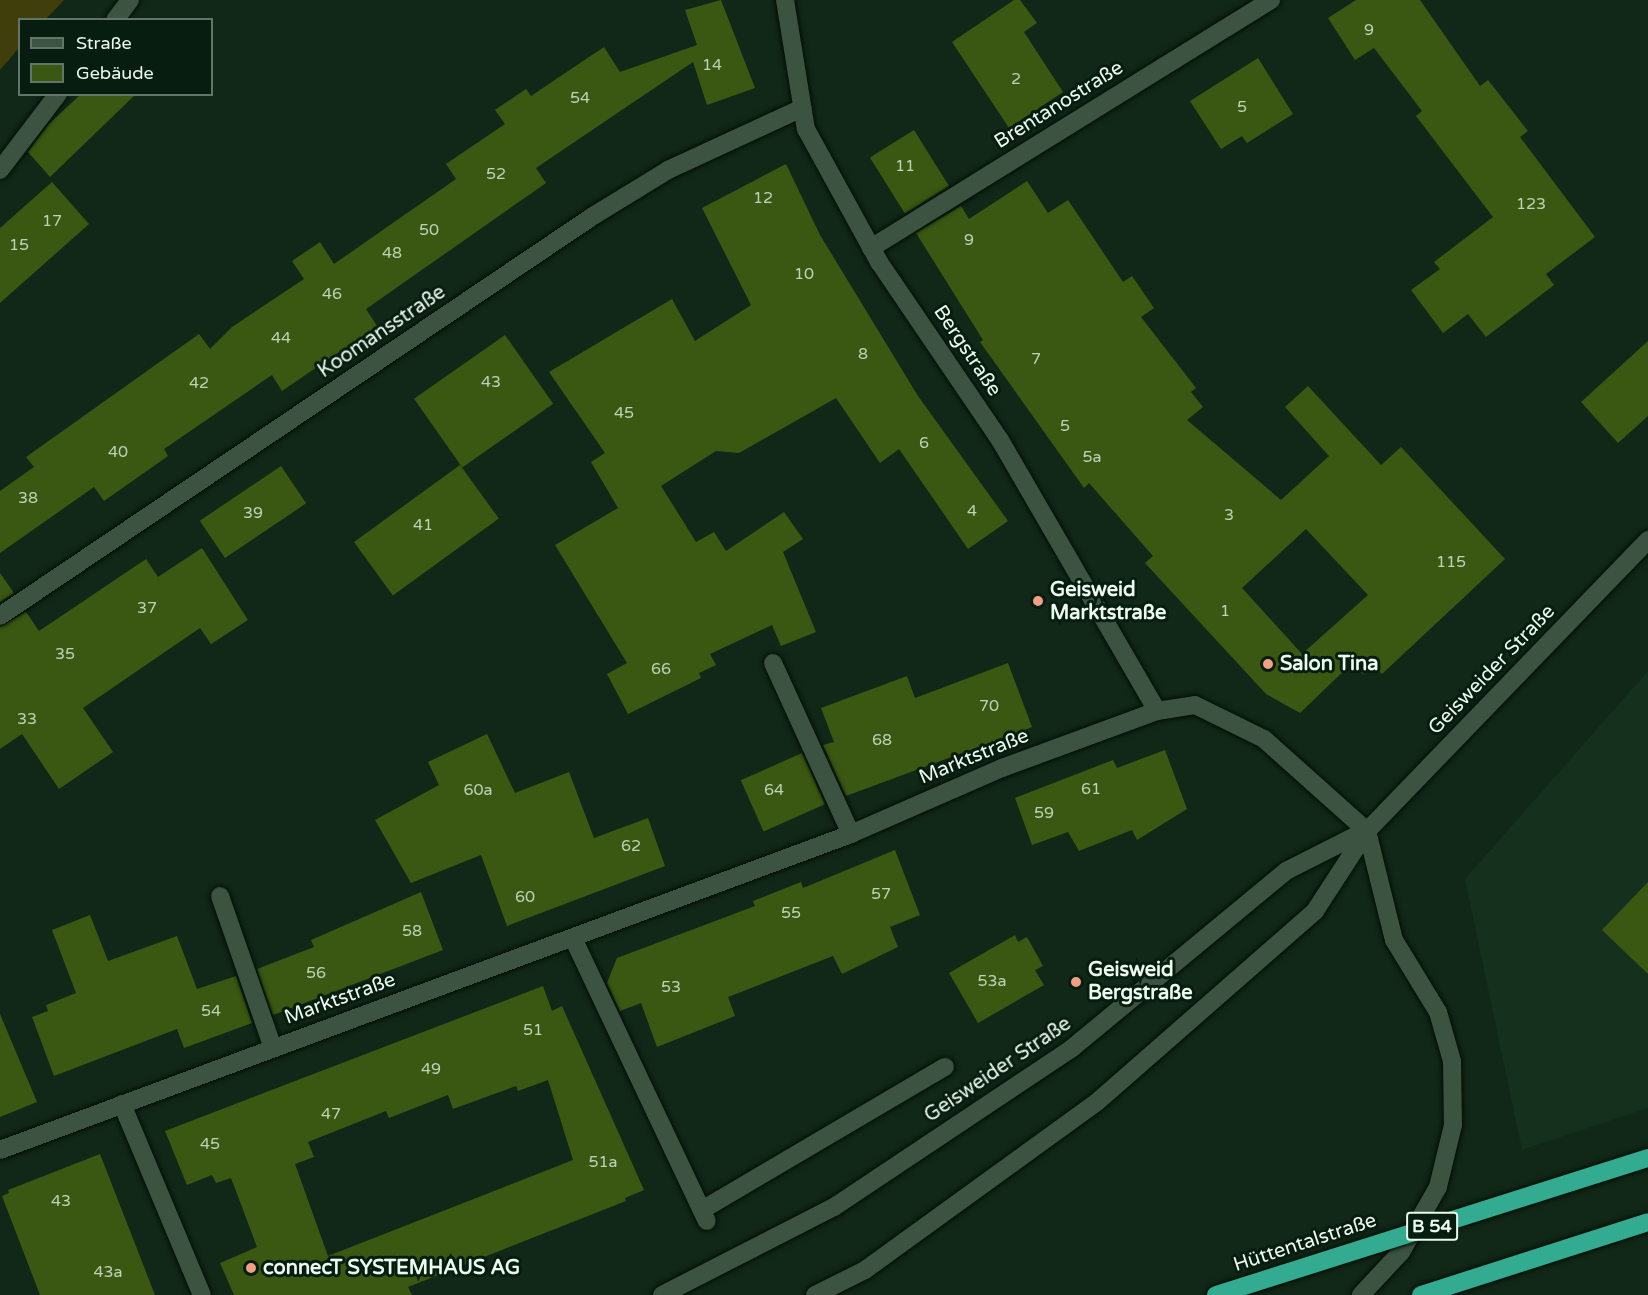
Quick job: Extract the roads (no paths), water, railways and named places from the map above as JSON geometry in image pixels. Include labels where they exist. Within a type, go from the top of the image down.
[{"type":"highway","name":"Hüttentalstraße","points":[[1216,1295],[1648,1158]]},
{"type":"highway","points":[[1421,1295],[1648,1222]]},
{"type":"street","points":[[116,18],[130,0]]},
{"type":"street","name":"Bergstraße","points":[[785,0],[806,129],[871,248],[1000,440],[1157,711]]},
{"type":"street","name":"Brentanostraße","points":[[871,248],[1271,0]]},
{"type":"street","points":[[0,170],[56,96]]},
{"type":"street","name":"Koomansstraße","points":[[0,616],[593,216],[668,170],[802,108]]},
{"type":"street","name":"Geisweider Straße","points":[[815,1295],[865,1270],[1097,1102],[1315,911],[1367,831],[1648,540]]},
{"type":"street","points":[[773,663],[851,834]]},
{"type":"street","name":"Marktstraße","points":[[0,1150],[851,834],[1002,768],[1157,711],[1195,705],[1264,739],[1367,831]]},
{"type":"street","points":[[1361,1295],[1401,1252],[1438,1187],[1453,1125],[1452,1061],[1438,1012],[1394,940],[1367,831]]},
{"type":"street","name":"Geisweider Straße","points":[[662,1295],[834,1207],[1071,1049],[1286,871],[1367,831]]},
{"type":"street","points":[[220,896],[273,1048]]},
{"type":"street","points":[[573,938],[704,1216],[945,1066]]},
{"type":"street","points":[[122,1104],[202,1295]]},
{"type":"place","name":"Geisweid Marktstraße","points":[[1038,601]]},
{"type":"place","name":"Salon Tina","points":[[1268,664]]},
{"type":"place","name":"Geisweid Bergstraße","points":[[1076,982]]},
{"type":"place","name":"connecT SYSTEMHAUS AG","points":[[251,1268]]}]
